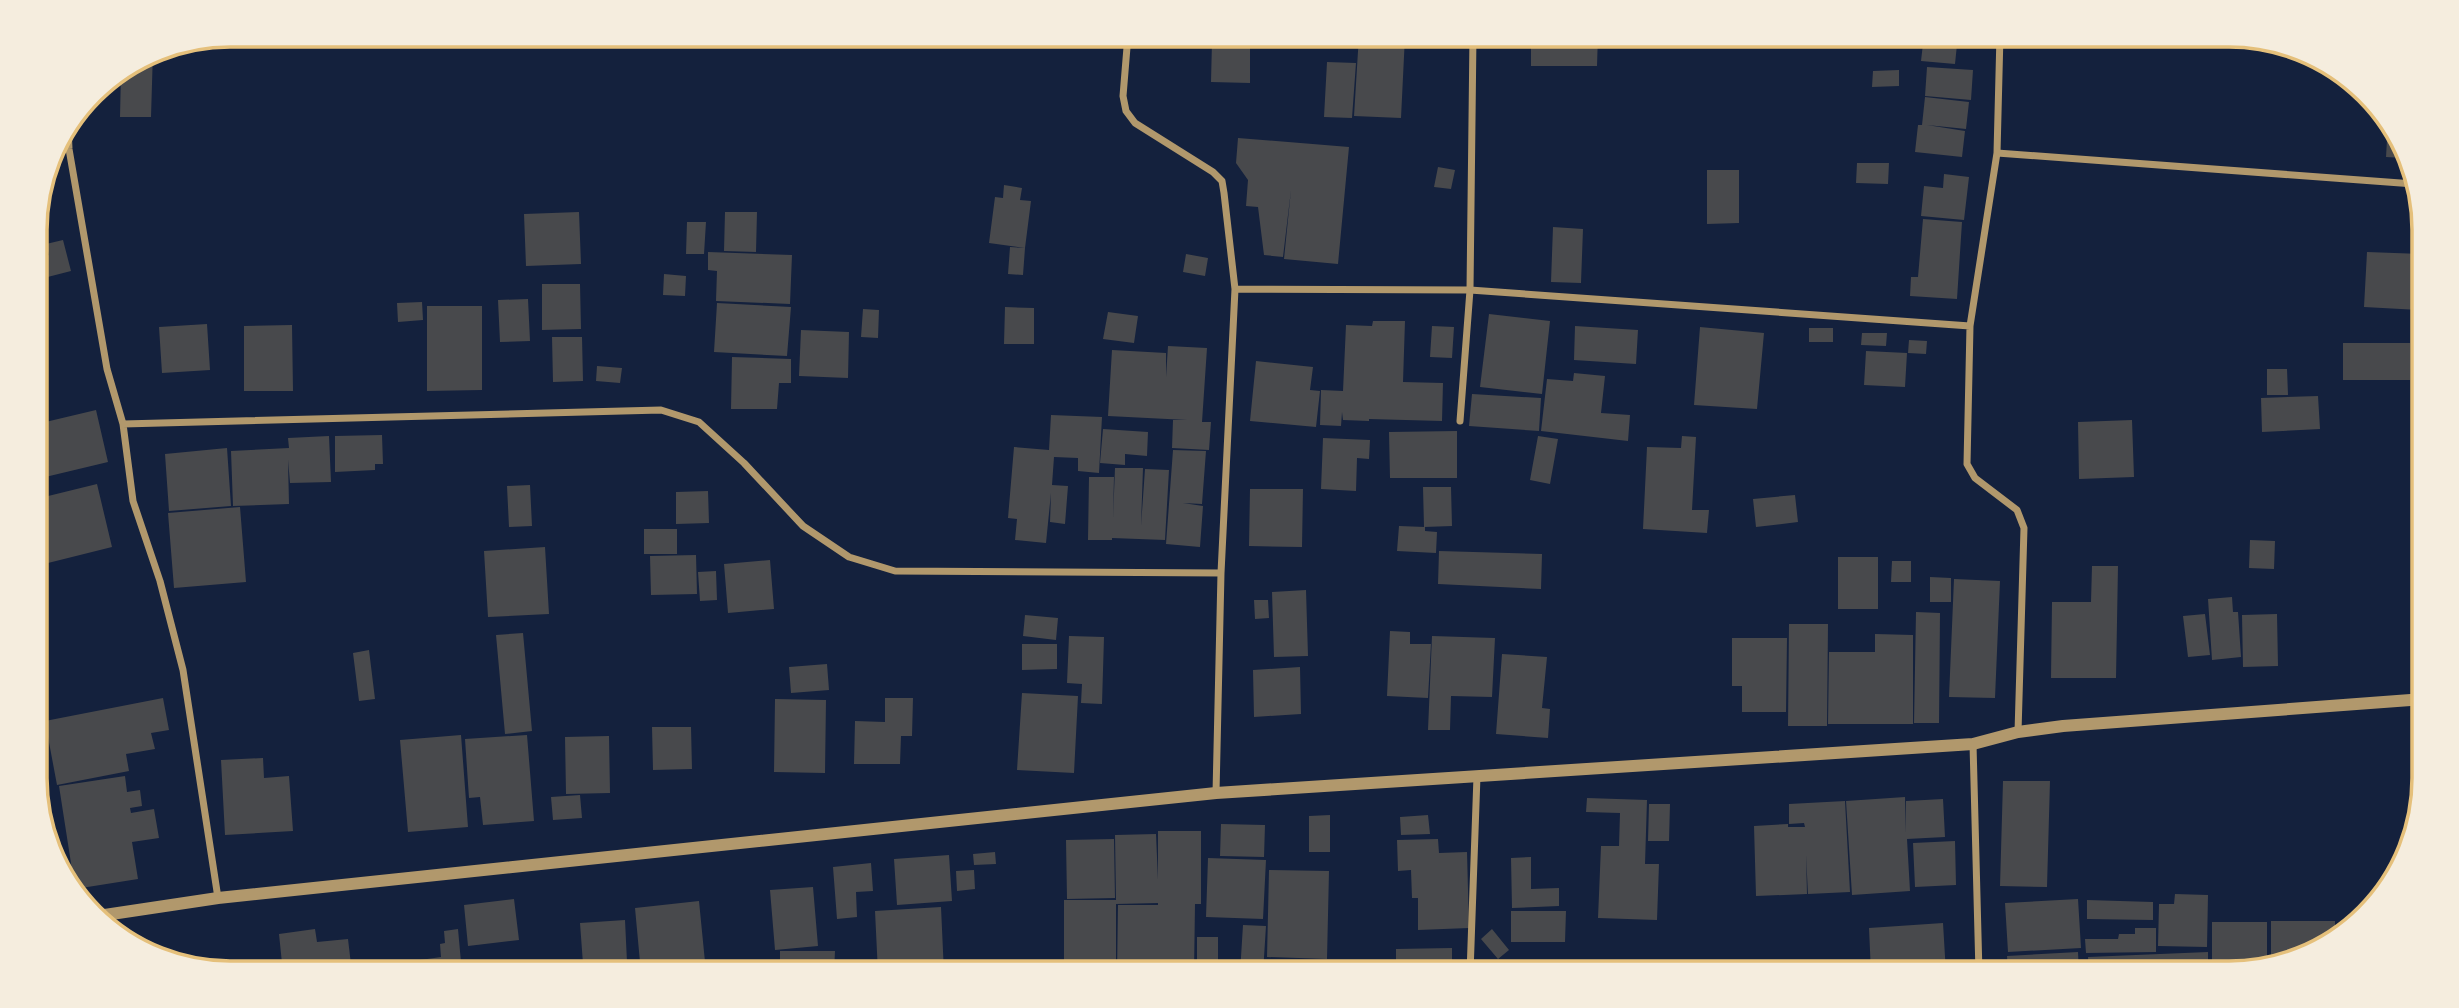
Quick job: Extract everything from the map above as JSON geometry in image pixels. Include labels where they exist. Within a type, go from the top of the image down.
[{"type":"street","points":[[1127,47],[1123,96],[1126,111],[1135,123],[1213,172],[1222,181],[1235,289],[1221,573],[1216,793]]},
{"type":"street","points":[[1460,421],[1470,290],[1473,47]]},
{"type":"street","points":[[2000,47],[1997,153],[1970,326],[1967,464],[1975,478],[2017,510],[2024,528],[2018,732]]},
{"type":"street","points":[[69,143],[105,356],[123,425],[133,501],[160,581],[183,670],[218,898]]},
{"type":"street","points":[[1997,153],[2406,183]]},
{"type":"street","points":[[1235,289],[1470,290],[1970,326]]},
{"type":"street","points":[[123,425],[661,410],[699,422],[744,463],[803,526],[849,557],[895,572],[1221,573]]},
{"type":"street","points":[[108,914],[218,898],[1216,793],[1973,744],[2018,732],[2063,726],[2412,700]]},
{"type":"street","points":[[1973,744],[1979,960]]},
{"type":"street","points":[[1470,960],[1477,776]]},
{"type":"building","points":[[1212,47],[1250,47],[1250,83],[1211,82]]},
{"type":"building","points":[[1358,47],[1404,47],[1401,118],[1354,116]]},
{"type":"building","points":[[1531,47],[1598,47],[1597,66],[1531,66]]},
{"type":"building","points":[[1923,47],[1957,47],[1955,64],[1921,61]]},
{"type":"building","points":[[1327,62],[1356,63],[1352,118],[1324,117]]},
{"type":"building","points":[[153,65],[151,117],[120,117],[121,84]]},
{"type":"building","points":[[1927,67],[1973,70],[1971,100],[1925,96]]},
{"type":"building","points":[[1899,70],[1899,86],[1872,87],[1873,71]]},
{"type":"building","points":[[1925,97],[1969,102],[1966,129],[1927,125],[1965,131],[1962,157],[1915,152]]},
{"type":"building","points":[[1238,138],[1349,147],[1338,264],[1284,259],[1291,190],[1283,257],[1264,255],[1258,207],[1246,206],[1248,180],[1236,163]]},
{"type":"building","points":[[2387,139],[2397,158],[2386,157]]},
{"type":"building","points":[[1857,163],[1889,163],[1888,184],[1856,183]]},
{"type":"building","points":[[1438,167],[1455,170],[1451,189],[1434,187]]},
{"type":"building","points":[[1707,170],[1739,170],[1739,223],[1707,224]]},
{"type":"building","points":[[1944,174],[1969,177],[1964,220],[1921,216],[1924,186],[1943,188]]},
{"type":"building","points":[[1004,185],[1022,188],[1020,200],[1031,201],[1025,248],[989,243],[995,197],[1003,198]]},
{"type":"building","points":[[579,212],[581,264],[526,266],[524,214]]},
{"type":"building","points":[[725,212],[757,212],[756,252],[724,251]]},
{"type":"building","points":[[1923,219],[1962,222],[1957,299],[1910,296],[1911,277],[1918,277]]},
{"type":"building","points":[[687,222],[706,222],[704,254],[686,254]]},
{"type":"building","points":[[1553,227],[1583,229],[1581,283],[1551,282]]},
{"type":"building","points":[[63,240],[71,271],[48,277],[48,244]]},
{"type":"building","points":[[1010,247],[1025,248],[1023,275],[1008,274]]},
{"type":"building","points":[[708,252],[792,255],[790,304],[716,301],[717,271],[708,270]]},
{"type":"building","points":[[2367,252],[2412,254],[2412,310],[2364,307]]},
{"type":"building","points":[[1186,254],[1208,258],[1205,276],[1183,272]]},
{"type":"building","points":[[664,274],[686,276],[685,296],[663,295]]},
{"type":"building","points":[[542,284],[580,284],[581,329],[542,330]]},
{"type":"building","points":[[528,299],[530,341],[500,342],[498,300]]},
{"type":"building","points":[[422,302],[423,320],[398,322],[397,303]]},
{"type":"building","points":[[717,303],[791,307],[787,356],[714,352]]},
{"type":"building","points":[[427,306],[482,306],[482,390],[427,391]]},
{"type":"building","points":[[1005,307],[1034,308],[1034,344],[1004,344]]},
{"type":"building","points":[[863,309],[879,310],[878,338],[861,337]]},
{"type":"building","points":[[1108,312],[1138,316],[1134,343],[1103,339]]},
{"type":"building","points":[[1489,314],[1550,321],[1542,394],[1480,387]]},
{"type":"building","points":[[1373,321],[1405,321],[1403,382],[1443,383],[1442,421],[1343,420],[1342,412],[1341,426],[1320,425],[1321,390],[1343,391],[1346,325],[1372,326]]},
{"type":"building","points":[[207,324],[210,370],[162,373],[159,327]]},
{"type":"building","points":[[292,325],[293,391],[244,391],[244,326]]},
{"type":"building","points":[[1432,326],[1454,327],[1452,358],[1430,357]]},
{"type":"building","points":[[1575,326],[1638,330],[1636,364],[1574,360]]},
{"type":"building","points":[[1700,327],[1764,333],[1757,409],[1694,405]]},
{"type":"building","points":[[1809,328],[1833,328],[1833,342],[1809,342]]},
{"type":"building","points":[[801,330],[849,332],[848,378],[799,376]]},
{"type":"building","points":[[1862,333],[1887,333],[1886,346],[1861,345]]},
{"type":"building","points":[[552,337],[582,337],[583,381],[553,382]]},
{"type":"building","points":[[1909,340],[1927,341],[1926,354],[1908,353]]},
{"type":"building","points":[[2343,343],[2410,343],[2410,380],[2343,380]]},
{"type":"building","points":[[1168,346],[1207,348],[1202,422],[1211,422],[1209,450],[1172,448],[1173,420],[1187,420],[1108,416],[1112,350],[1166,353],[1166,377]]},
{"type":"building","points":[[1866,351],[1907,353],[1905,387],[1864,385]]},
{"type":"building","points":[[732,357],[791,359],[791,383],[779,383],[777,409],[731,409]]},
{"type":"building","points":[[1256,361],[1313,367],[1310,390],[1320,391],[1316,427],[1250,421]]},
{"type":"building","points":[[597,366],[622,368],[620,383],[596,381]]},
{"type":"building","points":[[2267,369],[2287,369],[2288,395],[2267,395]]},
{"type":"building","points":[[1574,373],[1605,376],[1601,413],[1630,415],[1628,441],[1541,431],[1547,379],[1573,381]]},
{"type":"building","points":[[1472,394],[1541,398],[1539,431],[1469,426]]},
{"type":"building","points":[[2318,396],[2320,429],[2262,432],[2261,398]]},
{"type":"building","points":[[96,410],[108,462],[48,476],[48,421]]},
{"type":"building","points":[[1051,415],[1102,417],[1099,473],[1078,471],[1078,458],[1054,457],[1052,485],[1068,486],[1065,524],[1050,522],[1051,493],[1046,543],[1015,540],[1017,519],[1008,518],[1014,447],[1049,450]]},
{"type":"building","points":[[2132,420],[2134,477],[2079,479],[2078,422]]},
{"type":"building","points":[[1103,429],[1148,432],[1147,456],[1125,454],[1125,465],[1100,463]]},
{"type":"building","points":[[1457,431],[1457,478],[1390,478],[1389,432]]},
{"type":"building","points":[[382,435],[383,464],[375,464],[375,470],[335,472],[335,436]]},
{"type":"building","points":[[329,436],[331,482],[290,483],[288,460],[289,504],[233,506],[231,451],[289,448],[288,438]]},
{"type":"building","points":[[1538,436],[1558,439],[1550,484],[1530,480]]},
{"type":"building","points":[[1682,436],[1696,437],[1692,510],[1709,510],[1707,533],[1643,529],[1647,447],[1681,448]]},
{"type":"building","points":[[1323,438],[1370,440],[1369,459],[1357,458],[1356,491],[1321,489]]},
{"type":"building","points":[[227,448],[231,506],[169,511],[165,454]]},
{"type":"building","points":[[1173,450],[1206,451],[1202,504],[1183,503],[1203,506],[1200,547],[1166,544]]},
{"type":"building","points":[[1115,468],[1143,468],[1141,526],[1145,469],[1169,470],[1165,540],[1088,540],[1089,477],[1114,477],[1113,519]]},
{"type":"building","points":[[97,484],[112,547],[48,563],[48,496]]},
{"type":"building","points":[[530,485],[532,526],[509,527],[507,486]]},
{"type":"building","points":[[1423,487],[1451,487],[1452,526],[1424,527]]},
{"type":"building","points":[[1250,489],[1303,489],[1302,547],[1249,546]]},
{"type":"building","points":[[708,491],[709,523],[676,524],[676,492]]},
{"type":"building","points":[[1795,495],[1798,522],[1756,527],[1753,499]]},
{"type":"building","points":[[240,507],[246,582],[174,588],[168,513]]},
{"type":"building","points":[[1399,526],[1425,527],[1425,531],[1437,532],[1436,553],[1397,551]]},
{"type":"building","points":[[644,529],[677,529],[677,554],[644,554]]},
{"type":"building","points":[[2250,540],[2275,541],[2274,569],[2249,568]]},
{"type":"building","points":[[545,547],[549,614],[488,617],[484,551]]},
{"type":"building","points":[[1439,551],[1542,554],[1541,589],[1438,584]]},
{"type":"building","points":[[696,555],[697,594],[651,595],[650,556]]},
{"type":"building","points":[[1838,557],[1878,557],[1878,609],[1838,609]]},
{"type":"building","points":[[770,560],[774,609],[728,613],[724,564]]},
{"type":"building","points":[[1892,561],[1911,561],[1911,582],[1891,582]]},
{"type":"building","points":[[2092,566],[2118,566],[2116,678],[2051,678],[2052,602],[2091,602]]},
{"type":"building","points":[[716,571],[717,600],[700,601],[698,572]]},
{"type":"building","points":[[1930,577],[1951,578],[1951,602],[1930,602]]},
{"type":"building","points":[[1954,579],[2000,581],[1995,698],[1949,697]]},
{"type":"building","points":[[1306,590],[1308,656],[1274,657],[1272,592]]},
{"type":"building","points":[[2232,597],[2233,612],[2238,612],[2241,657],[2212,660],[2208,599]]},
{"type":"building","points":[[1254,600],[1268,600],[1269,618],[1255,619]]},
{"type":"building","points":[[1916,612],[1940,613],[1939,723],[1914,723]]},
{"type":"building","points":[[2205,614],[2210,655],[2188,657],[2183,616]]},
{"type":"building","points":[[2277,614],[2278,666],[2243,667],[2242,615]]},
{"type":"building","points":[[1025,615],[1058,618],[1056,640],[1023,636]]},
{"type":"building","points":[[1789,624],[1828,624],[1827,726],[1788,726]]},
{"type":"building","points":[[1390,631],[1410,632],[1410,644],[1431,644],[1428,698],[1387,696]]},
{"type":"building","points":[[523,633],[532,731],[505,734],[496,635]]},
{"type":"building","points":[[1875,634],[1913,635],[1913,724],[1828,724],[1829,652],[1875,652]]},
{"type":"building","points":[[1069,636],[1104,637],[1102,704],[1081,703],[1082,684],[1067,683]]},
{"type":"building","points":[[1432,636],[1495,638],[1492,697],[1451,696],[1450,730],[1428,730]]},
{"type":"building","points":[[1732,638],[1787,638],[1786,712],[1742,712],[1742,686],[1732,686]]},
{"type":"building","points":[[1022,644],[1057,644],[1057,669],[1022,670]]},
{"type":"building","points":[[369,650],[375,699],[359,701],[353,653]]},
{"type":"building","points":[[1502,654],[1547,657],[1542,708],[1550,709],[1548,738],[1496,734]]},
{"type":"building","points":[[827,664],[829,690],[791,693],[789,667]]},
{"type":"building","points":[[1300,667],[1301,714],[1254,717],[1253,670]]},
{"type":"building","points":[[1022,693],[1078,696],[1074,773],[1017,770]]},
{"type":"building","points":[[163,698],[169,730],[151,733],[155,749],[126,754],[129,771],[57,785],[47,721]]},
{"type":"building","points":[[885,698],[913,698],[912,736],[901,736],[900,764],[854,764],[855,721],[885,722]]},
{"type":"building","points":[[775,699],[826,700],[825,773],[774,772]]},
{"type":"building","points":[[652,727],[691,727],[692,769],[653,770]]},
{"type":"building","points":[[461,735],[468,827],[408,832],[400,740]]},
{"type":"building","points":[[527,735],[534,821],[483,825],[480,797],[469,798],[465,739]]},
{"type":"building","points":[[609,736],[610,793],[566,794],[565,737]]},
{"type":"building","points":[[263,758],[264,778],[289,776],[293,831],[225,835],[221,760]]},
{"type":"building","points":[[125,776],[127,792],[140,790],[142,806],[130,808],[131,813],[154,809],[159,838],[132,842],[138,879],[84,888],[72,869],[59,786]]},
{"type":"building","points":[[2003,781],[2050,781],[2047,887],[2000,886]]},
{"type":"building","points":[[580,795],[582,818],[553,820],[551,797]]},
{"type":"building","points":[[1905,797],[1906,833],[1906,801],[1943,799],[1945,837],[1907,839],[1910,891],[1852,895],[1846,801]]},
{"type":"building","points":[[1587,798],[1647,800],[1645,864],[1659,864],[1657,920],[1598,918],[1601,846],[1619,846],[1620,813],[1586,812]]},
{"type":"building","points":[[1845,801],[1850,892],[1808,894],[1806,855],[1807,894],[1756,896],[1754,826],[1788,824],[1788,827],[1805,827],[1804,823],[1789,824],[1789,804]]},
{"type":"building","points":[[1649,804],[1670,804],[1669,841],[1648,841]]},
{"type":"building","points":[[1330,815],[1330,852],[1309,852],[1309,816]]},
{"type":"building","points":[[1428,815],[1430,834],[1401,835],[1400,817]]},
{"type":"building","points":[[1221,824],[1265,825],[1264,857],[1220,856]]},
{"type":"building","points":[[1158,831],[1201,831],[1201,904],[1195,904],[1194,961],[1117,961],[1118,905],[1158,903],[1116,904],[1116,961],[1064,961],[1064,900],[1116,900],[1115,835],[1156,834],[1158,880]]},
{"type":"building","points":[[1114,839],[1115,898],[1067,899],[1066,840]]},
{"type":"building","points":[[1438,839],[1439,853],[1467,852],[1469,928],[1418,930],[1418,898],[1412,898],[1411,870],[1398,871],[1397,840]]},
{"type":"building","points":[[1955,841],[1956,885],[1915,887],[1913,843]]},
{"type":"building","points":[[995,852],[996,864],[974,865],[973,854]]},
{"type":"building","points":[[949,855],[952,901],[897,905],[894,859]]},
{"type":"building","points":[[1531,857],[1531,889],[1559,888],[1559,906],[1512,908],[1511,858]]},
{"type":"building","points":[[1208,858],[1266,860],[1263,919],[1206,917]]},
{"type":"building","points":[[871,863],[873,891],[856,892],[857,917],[837,919],[833,867]]},
{"type":"building","points":[[974,870],[975,889],[957,891],[956,871]]},
{"type":"building","points":[[1269,870],[1329,871],[1327,959],[1267,957]]},
{"type":"building","points":[[813,887],[818,946],[775,950],[770,890]]},
{"type":"building","points":[[2175,894],[2208,895],[2207,947],[2158,946],[2159,904],[2174,904]]},
{"type":"building","points":[[514,899],[519,940],[468,946],[464,905]]},
{"type":"building","points":[[2078,899],[2081,948],[2008,952],[2005,903]]},
{"type":"building","points":[[2087,900],[2153,902],[2153,920],[2087,919]]},
{"type":"building","points":[[699,901],[705,961],[640,961],[635,908]]},
{"type":"building","points":[[941,907],[943,961],[877,961],[875,911]]},
{"type":"building","points":[[1511,911],[1566,911],[1565,942],[1511,942]]},
{"type":"building","points":[[625,920],[627,961],[583,961],[580,923]]},
{"type":"building","points":[[2271,921],[2335,921],[2335,926],[2320,936],[2299,947],[2271,956]]},
{"type":"building","points":[[2212,922],[2267,922],[2267,957],[2212,960]]},
{"type":"building","points":[[1943,923],[1945,960],[1870,960],[1869,928]]},
{"type":"building","points":[[1243,925],[1266,926],[1264,960],[1241,960]]},
{"type":"building","points":[[2135,928],[2156,928],[2156,952],[2086,953],[2085,939],[2118,939],[2119,934],[2135,934]]},
{"type":"building","points":[[315,929],[317,942],[348,939],[351,961],[282,961],[279,934]]},
{"type":"building","points":[[458,929],[461,961],[420,961],[441,957],[440,944],[445,943],[444,931]]},
{"type":"building","points":[[1492,929],[1509,950],[1498,959],[1481,939]]},
{"type":"building","points":[[1197,937],[1218,937],[1218,961],[1197,961]]},
{"type":"building","points":[[1452,948],[1452,960],[1396,960],[1396,949]]},
{"type":"building","points":[[780,951],[835,951],[835,961],[780,961]]},
{"type":"building","points":[[2078,952],[2078,960],[2007,960],[2007,956]]},
{"type":"building","points":[[2208,952],[2208,960],[2088,960],[2088,957]]}]
